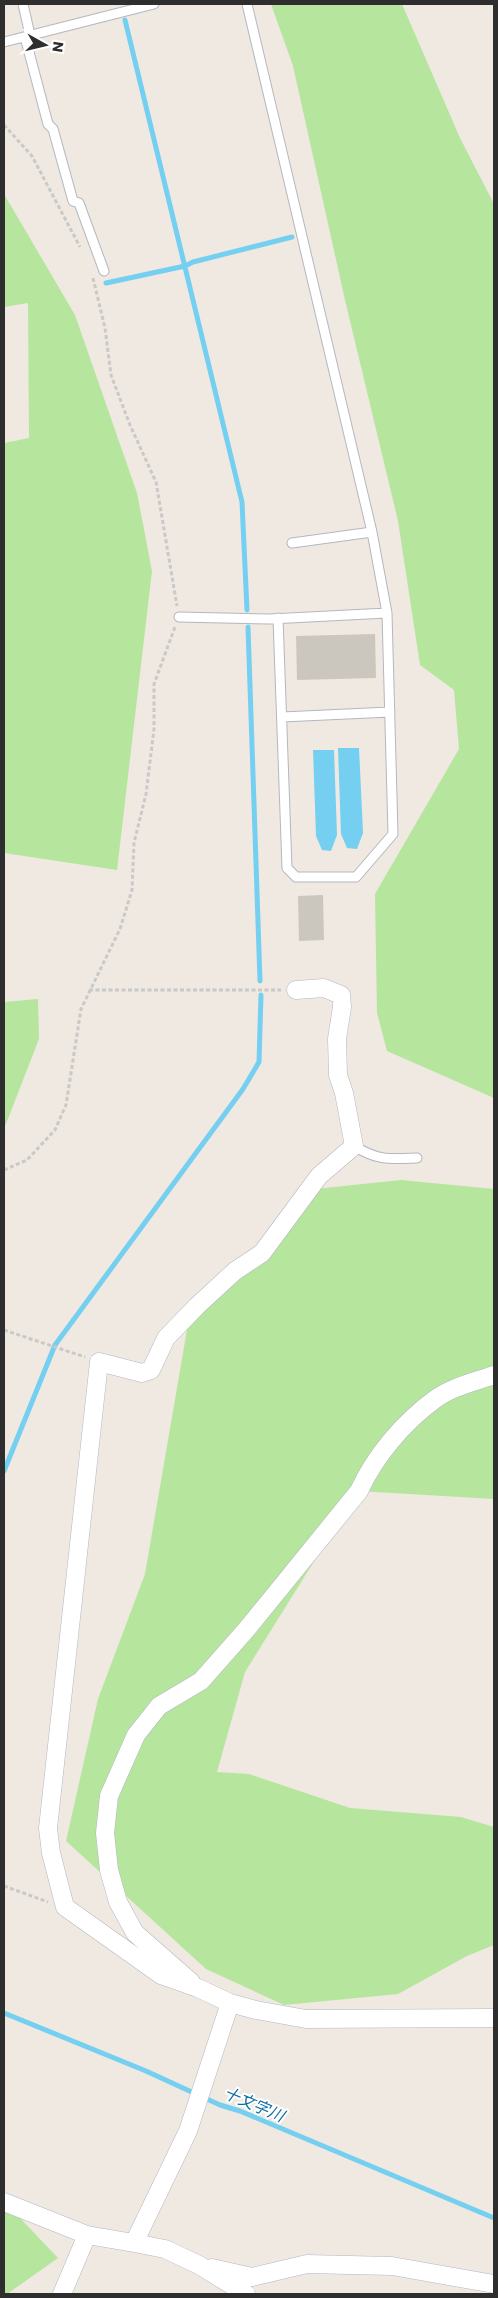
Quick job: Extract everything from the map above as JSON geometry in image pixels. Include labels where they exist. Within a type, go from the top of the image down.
[{"type":"street","points":[[296,990],[324,988],[341,995],[342,1007],[337,1039],[338,1075],[344,1092],[354,1146],[319,1176],[262,1253],[234,1271],[166,1338],[151,1370],[142,1373],[100,1362],[48,1828],[51,1853],[65,1907],[161,1975],[198,1988],[230,2003],[306,2019],[494,2018]]},
{"type":"street","points":[[198,1988],[134,1933],[118,1902],[109,1870],[105,1833],[108,1796],[136,1735],[159,1706],[200,1681],[246,1630],[358,1491],[370,1467],[400,1431],[435,1399],[460,1386],[494,1375]]},
{"type":"street","points":[[134,2243],[188,2131],[230,2003]]},
{"type":"street","points":[[4,2202],[87,2235],[165,2249],[199,2265],[246,2294]]},
{"type":"street","points":[[62,2294],[87,2235]]},
{"type":"street","points":[[199,2265],[252,2277],[307,2264],[392,2266],[494,2284]]},
{"type":"lane","points":[[23,4],[28,36],[48,124],[53,129],[73,201],[79,203],[104,271]]},
{"type":"lane","points":[[4,42],[154,4]]},
{"type":"lane","points":[[247,4],[372,532],[387,613],[393,834],[356,877],[296,877],[288,868],[278,618]]},
{"type":"lane","points":[[292,543],[372,532]]},
{"type":"lane","points":[[179,617],[278,618],[387,613]]},
{"type":"lane","points":[[282,717],[390,712]]},
{"type":"lane","points":[[354,1146],[370,1156],[389,1159],[418,1158]]},
{"type":"path","points":[[4,125],[32,156],[81,250]]},
{"type":"path","points":[[4,1170],[27,1160],[54,1130],[66,1105],[81,1009],[120,929],[132,890],[134,843],[146,794],[154,729],[154,684],[179,617],[156,482],[130,425],[111,375],[105,328],[92,276]]},
{"type":"path","points":[[90,990],[296,990]]},
{"type":"path","points":[[4,1330],[100,1362]]},
{"type":"path","points":[[4,1886],[65,1907]]},
{"type":"green space","points":[[271,4],[402,4],[460,138],[494,204],[494,1098],[387,1051],[377,1013],[375,894],[459,749],[454,690],[420,665],[398,521],[345,300],[293,66]]},
{"type":"green space","points":[[4,194],[75,315],[137,493],[152,571],[117,870],[4,853],[4,443],[29,438],[28,303],[4,307]]},
{"type":"green space","points":[[38,999],[39,1039],[4,1129],[4,1002]]},
{"type":"green space","points":[[401,1180],[494,1189],[494,1499],[358,1491],[245,1672],[217,1772],[249,1774],[350,1808],[461,1817],[494,1827],[494,1945],[467,1956],[398,1994],[284,2005],[206,1969],[66,1841],[98,1699],[145,1574],[188,1324],[315,1189]]},
{"type":"green space","points":[[4,2212],[20,2218],[58,2258],[7,2294],[4,2294]]},
{"type":"water","points":[[338,748],[359,748],[363,833],[357,849],[347,848],[341,834]]},
{"type":"water","points":[[313,750],[334,750],[337,835],[331,851],[322,850],[316,836]]},
{"type":"building","points":[[375,634],[376,678],[297,680],[296,636]]},
{"type":"building","points":[[323,895],[324,940],[299,941],[298,896]]},
{"type":"waterway","points":[[125,20],[242,502],[247,610]]},
{"type":"waterway","points":[[106,283],[185,266],[193,262],[292,237]]},
{"type":"waterway","points":[[248,627],[260,981]]},
{"type":"waterway","points":[[4,1471],[55,1345],[243,1089],[259,1062],[261,995]]},
{"type":"waterway","name":"十文字川","points":[[4,2013],[146,2071],[220,2105],[240,2111],[494,2218]]}]
